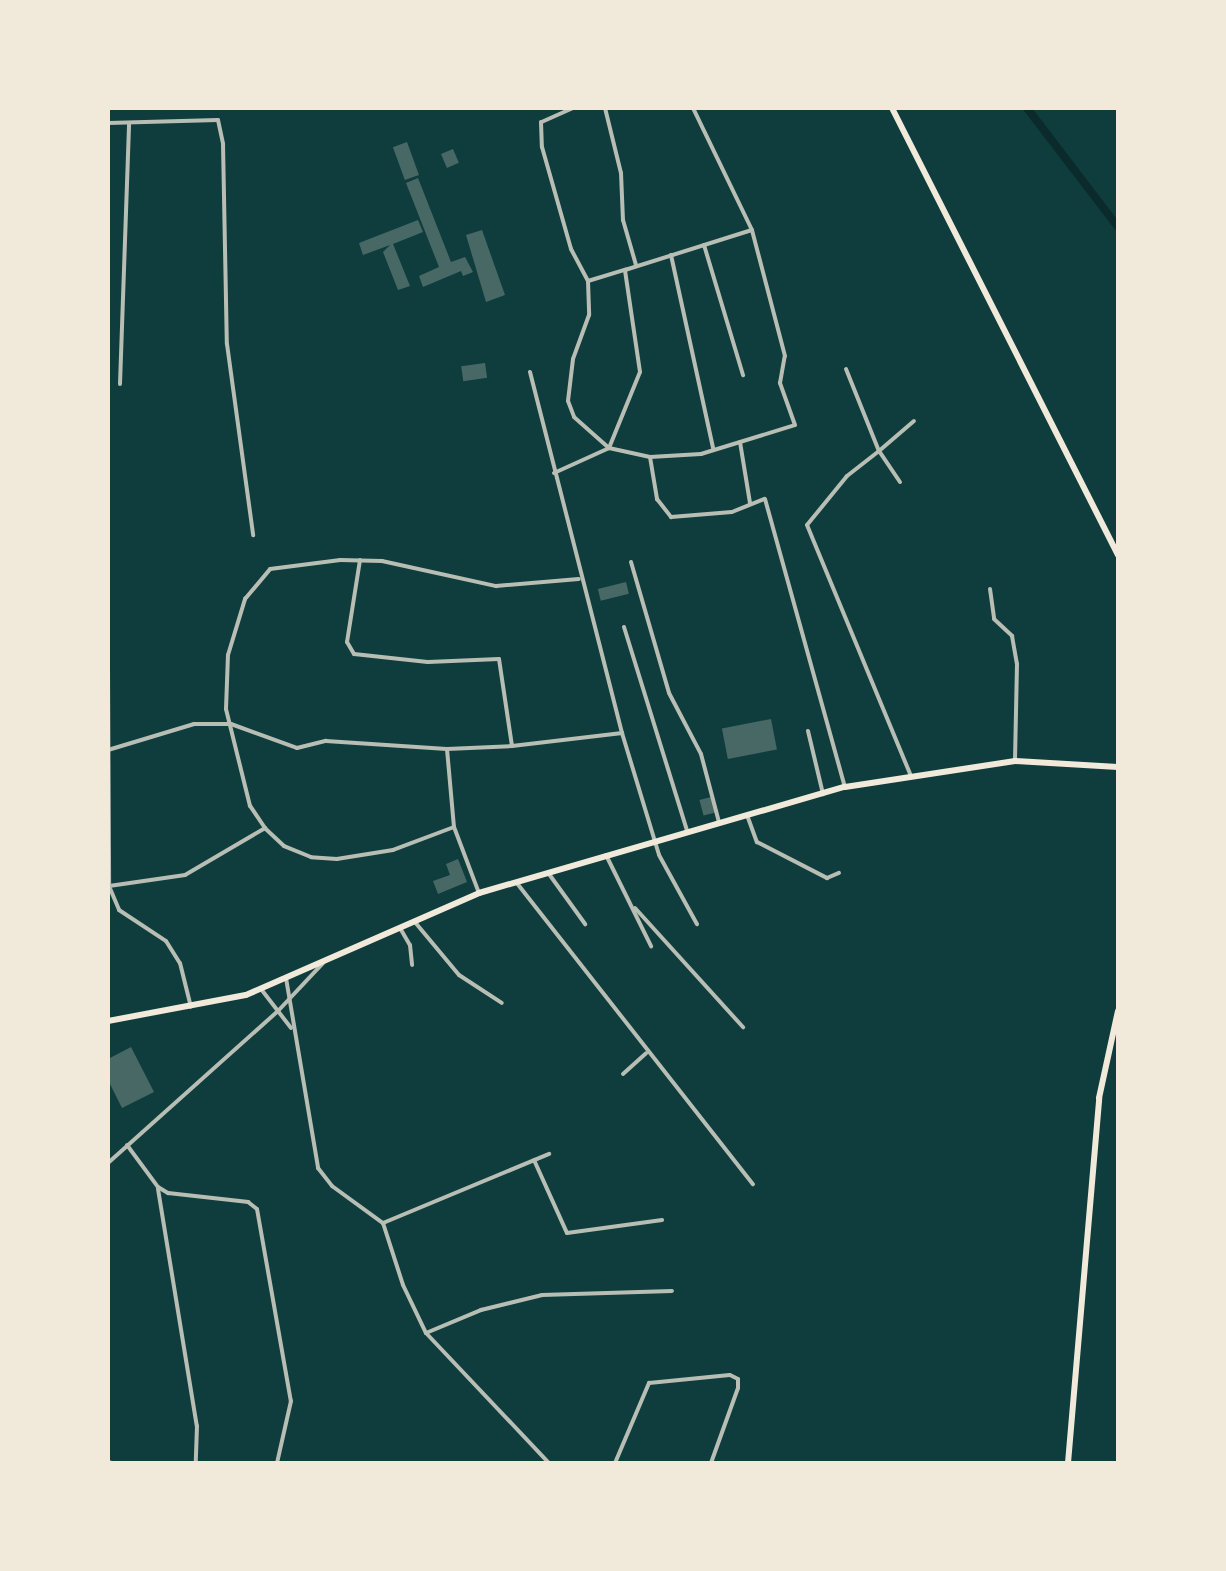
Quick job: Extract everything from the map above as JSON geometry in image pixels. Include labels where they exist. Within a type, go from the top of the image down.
[{"type":"main road","points":[[892,108],[1118,555]]},
{"type":"main road","points":[[108,1021],[191,1007],[261,989],[479,893],[845,787],[910,774],[1015,761],[1118,767]]},
{"type":"main road","points":[[1068,1463],[1098,1112],[1118,1011]]},
{"type":"street","points":[[573,108],[564,109],[541,122],[542,147],[571,249],[588,281],[589,315],[573,359],[568,401],[574,417],[609,448],[650,457],[701,454],[795,425],[780,383],[785,356],[752,230],[693,108]]},
{"type":"street","points":[[605,108],[621,173],[623,220],[636,265]]},
{"type":"street","points":[[108,123],[218,120],[223,144],[227,344],[253,535]]},
{"type":"street","points":[[120,384],[129,123]]},
{"type":"street","points":[[588,281],[752,230]]},
{"type":"street","points":[[704,245],[743,375]]},
{"type":"street","points":[[671,255],[713,448]]},
{"type":"street","points":[[554,473],[609,448],[640,372],[625,270]]},
{"type":"street","points":[[846,369],[879,451],[900,482]]},
{"type":"street","points":[[530,372],[579,579],[622,733],[675,892],[697,924]]},
{"type":"street","points":[[910,774],[807,525],[847,476],[914,421]]},
{"type":"street","points":[[740,442],[750,503]]},
{"type":"street","points":[[650,457],[657,499],[671,517],[732,512],[765,499],[845,787]]},
{"type":"street","points":[[454,827],[393,850],[337,859],[311,857],[284,846],[265,828],[250,806],[226,709],[228,655],[245,599],[270,569],[360,560],[496,586],[579,579]]},
{"type":"street","points":[[360,560],[347,642],[354,654],[428,662],[499,659],[512,746]]},
{"type":"street","points":[[631,562],[669,693],[701,754],[719,822]]},
{"type":"street","points":[[990,589],[994,619],[1012,636],[1017,664],[1015,761]]},
{"type":"street","points":[[624,627],[687,831]]},
{"type":"street","points":[[108,667],[108,886],[119,910],[143,930],[166,941],[180,963],[191,1007]]},
{"type":"street","points":[[109,750],[194,724],[231,724],[297,748],[349,741],[447,749],[512,746],[622,733]]},
{"type":"street","points":[[808,731],[823,794]]},
{"type":"street","points":[[447,749],[454,827],[479,893]]},
{"type":"street","points":[[746,815],[757,842],[827,878],[839,873]]},
{"type":"street","points":[[108,886],[185,875],[265,828]]},
{"type":"street","points":[[606,855],[635,908],[651,946]]},
{"type":"street","points":[[548,873],[585,924]]},
{"type":"street","points":[[516,882],[646,1053],[753,1184]]},
{"type":"street","points":[[635,908],[743,1027]]},
{"type":"street","points":[[413,920],[459,975],[502,1003]]},
{"type":"street","points":[[399,926],[410,945],[412,965]]},
{"type":"street","points":[[108,1163],[278,1011],[325,960]]},
{"type":"street","points":[[286,978],[292,997],[291,1029],[318,1168],[332,1186],[383,1223],[403,1285],[426,1333],[549,1463]]},
{"type":"street","points":[[261,989],[291,1029]]},
{"type":"street","points":[[623,1074],[646,1053]]},
{"type":"street","points":[[127,1145],[158,1187],[197,1426],[196,1463]]},
{"type":"street","points":[[383,1223],[549,1154]]},
{"type":"street","points":[[534,1160],[567,1233],[662,1220]]},
{"type":"street","points":[[158,1187],[248,1202],[257,1209],[291,1401],[277,1463]]},
{"type":"street","points":[[426,1333],[481,1310],[542,1295],[672,1291]]},
{"type":"street","points":[[615,1463],[649,1383],[730,1375],[738,1379],[738,1388],[711,1463]]},
{"type":"building","points":[[407,142],[419,175],[405,180],[393,147]]},
{"type":"building","points":[[453,149],[459,163],[447,168],[441,154]]},
{"type":"building","points":[[418,178],[451,262],[465,257],[473,272],[463,276],[461,271],[423,287],[419,276],[439,267],[406,183]]},
{"type":"building","points":[[418,220],[423,232],[393,244],[410,286],[398,290],[383,252],[390,245],[363,255],[359,243]]},
{"type":"building","points":[[482,230],[505,295],[486,302],[466,235]]},
{"type":"building","points":[[485,363],[487,378],[463,381],[461,366]]},
{"type":"building","points":[[626,582],[629,594],[601,601],[598,589]]},
{"type":"building","points":[[771,719],[777,749],[728,759],[722,729]]},
{"type":"building","points":[[711,797],[715,812],[704,816],[699,800]]},
{"type":"building","points":[[458,859],[467,882],[438,894],[433,881],[450,875],[446,864]]},
{"type":"building","points":[[131,1047],[154,1092],[122,1108],[108,1080],[108,1059]]},
{"type":"waterway","points":[[1027,108],[1118,227]]}]
